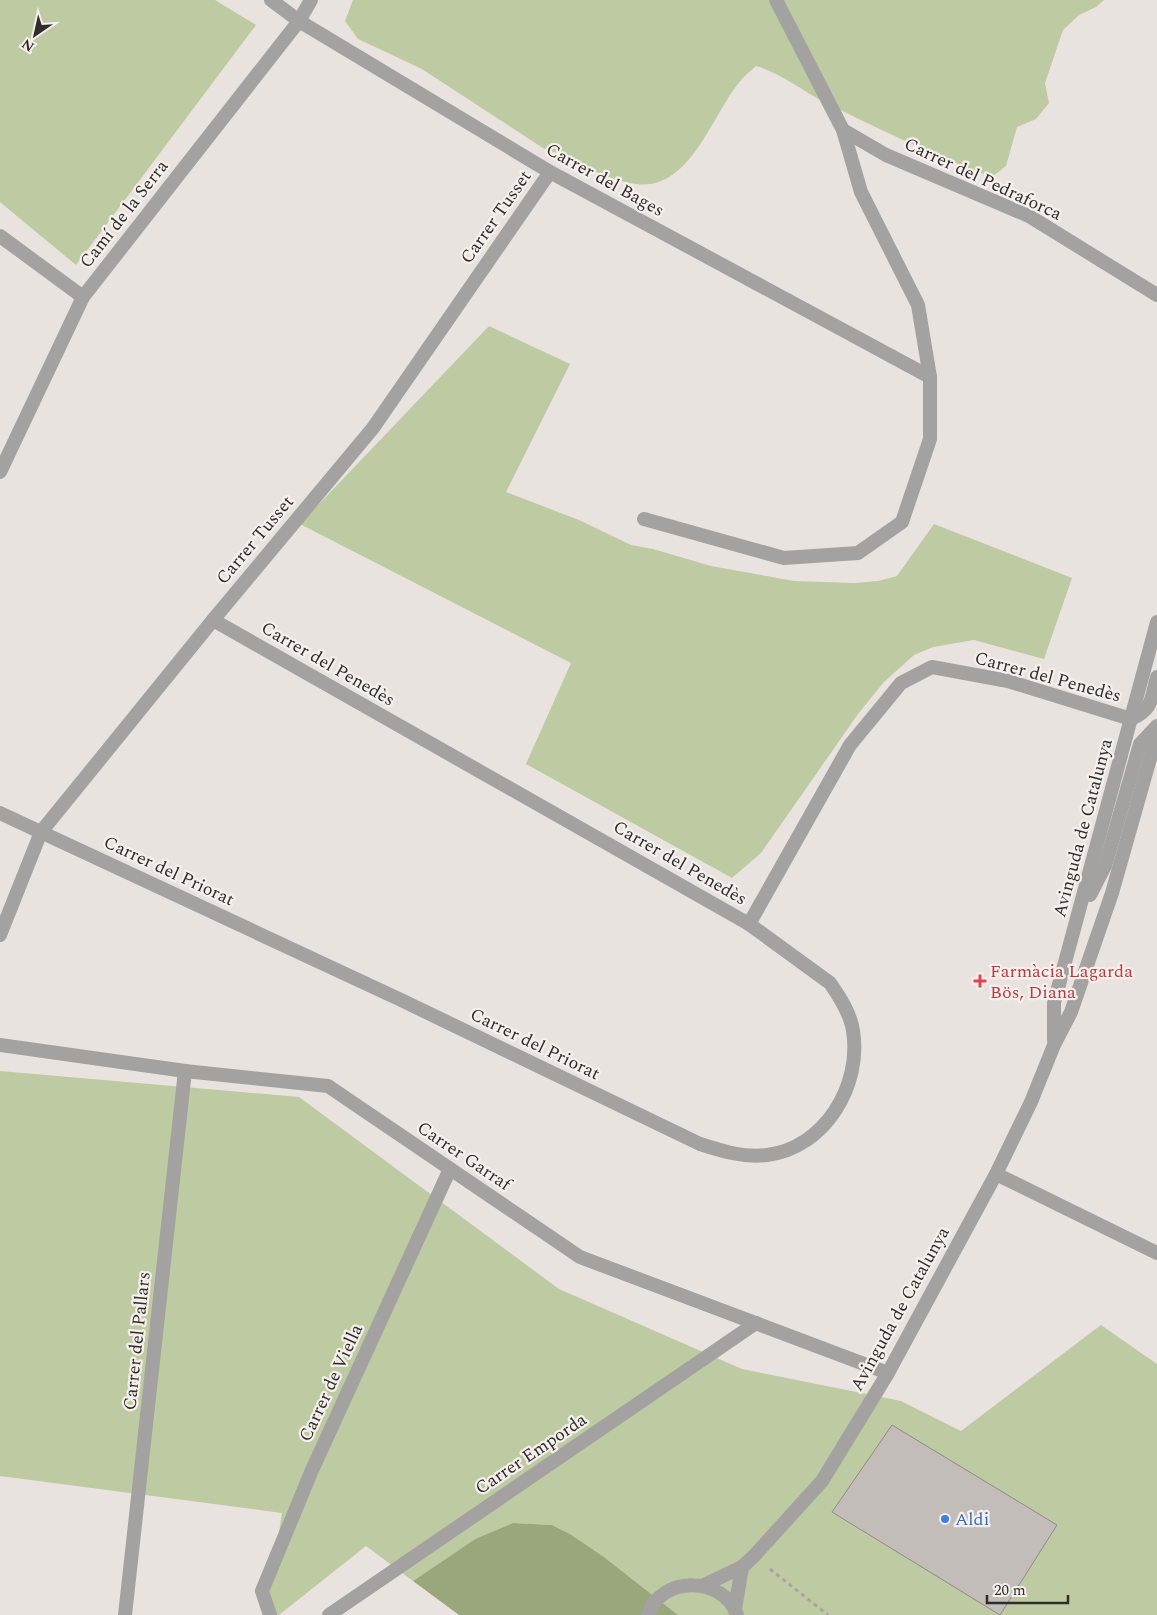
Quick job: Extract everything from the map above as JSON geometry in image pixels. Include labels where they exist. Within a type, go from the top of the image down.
[{"type":"street","name":"Carrer del Bages","points":[[271,0],[299,21],[550,172],[930,377]]},
{"type":"street","name":"Camí de la Serra","points":[[0,472],[83,297],[299,21],[311,0]]},
{"type":"street","points":[[644,518],[784,558],[858,553],[902,522],[930,439],[930,377],[918,305],[861,192],[843,130],[776,0]]},
{"type":"street","name":"Carrer del Pedraforca","points":[[843,130],[886,155],[1029,216],[1157,295]]},
{"type":"street","name":"Carrer Tusset","points":[[0,935],[41,832],[213,620],[373,428],[550,172]]},
{"type":"street","points":[[0,236],[83,297]]},
{"type":"street","name":"Carrer del Penedès","points":[[213,620],[749,924],[850,745],[901,682],[932,667],[1008,681],[1131,720]]},
{"type":"street","name":"Avinguda de Catalunya","points":[[1054,1044],[1054,1003],[1157,622]]},
{"type":"street","points":[[1131,720],[1145,712],[1151,700],[1157,677]]},
{"type":"street","points":[[1078,916],[1105,866],[1140,744],[1157,726]]},
{"type":"street","name":"Avinguda de Catalunya","points":[[704,1585],[742,1566],[754,1556],[822,1481],[888,1373],[996,1174],[1031,1102],[1054,1044],[1071,1012],[1112,893],[1157,734]]},
{"type":"street","points":[[1146,774],[1157,757]]},
{"type":"street","name":"Carrer del Priorat","points":[[0,813],[390,994],[700,1144],[746,1155],[768,1155],[790,1149],[804,1142],[829,1119],[841,1103],[849,1087],[854,1050],[853,1031],[837,994],[830,983],[749,924]]},
{"type":"street","name":"Carrer Garraf","points":[[0,1045],[185,1070],[328,1086],[580,1258],[888,1373]]},
{"type":"street","name":"Carrer del Pallars","points":[[125,1615],[185,1070]]},
{"type":"street","name":"Carrer de Viella","points":[[270,1615],[262,1591],[312,1470],[450,1169]]},
{"type":"street","points":[[996,1174],[1157,1253]]},
{"type":"street","name":"Carrer Emporda","points":[[328,1615],[756,1323]]},
{"type":"street","points":[[736,1612],[742,1566]]},
{"type":"street","points":[[648,1615],[650,1609],[664,1593],[683,1585],[704,1585],[722,1594],[736,1612]]},
{"type":"path","points":[[754,1556],[828,1615]]},
{"type":"green space","points":[[0,0],[215,0],[256,25],[76,265],[0,202]]},
{"type":"green space","points":[[353,0],[1104,0],[1096,7],[1079,15],[1063,30],[1045,83],[1049,103],[1036,119],[1017,127],[1006,166],[992,177],[886,132],[824,102],[774,73],[756,66],[731,93],[699,146],[686,163],[672,175],[655,183],[636,184],[612,178],[543,148],[422,69],[358,39],[345,21]]},
{"type":"green space","points":[[489,326],[570,364],[506,492],[579,520],[631,545],[653,549],[711,566],[794,581],[855,583],[878,581],[897,576],[934,524],[1072,578],[1044,659],[974,640],[933,647],[914,655],[884,682],[858,714],[761,853],[732,878],[526,764],[571,663],[300,524]]},
{"type":"green space","points":[[0,1071],[299,1097],[559,1289],[742,1369],[901,1401],[961,1431],[1101,1325],[1157,1364],[1157,1615],[678,1615],[604,1557],[570,1534],[552,1525],[513,1523],[475,1539],[413,1581],[366,1546],[279,1615],[266,1615],[282,1513],[0,1476]]},
{"type":"green space","points":[[513,1523],[552,1525],[570,1534],[604,1557],[678,1615],[459,1615],[413,1581],[475,1539]]},
{"type":"building","name":"Aldi","points":[[892,1425],[1057,1525],[1000,1615],[832,1512]]},
{"type":"place","name":"Farmàcia Lagarda Bös, Diana","points":[[980,981]]},
{"type":"place","name":"Aldi","points":[[945,1519]]}]
